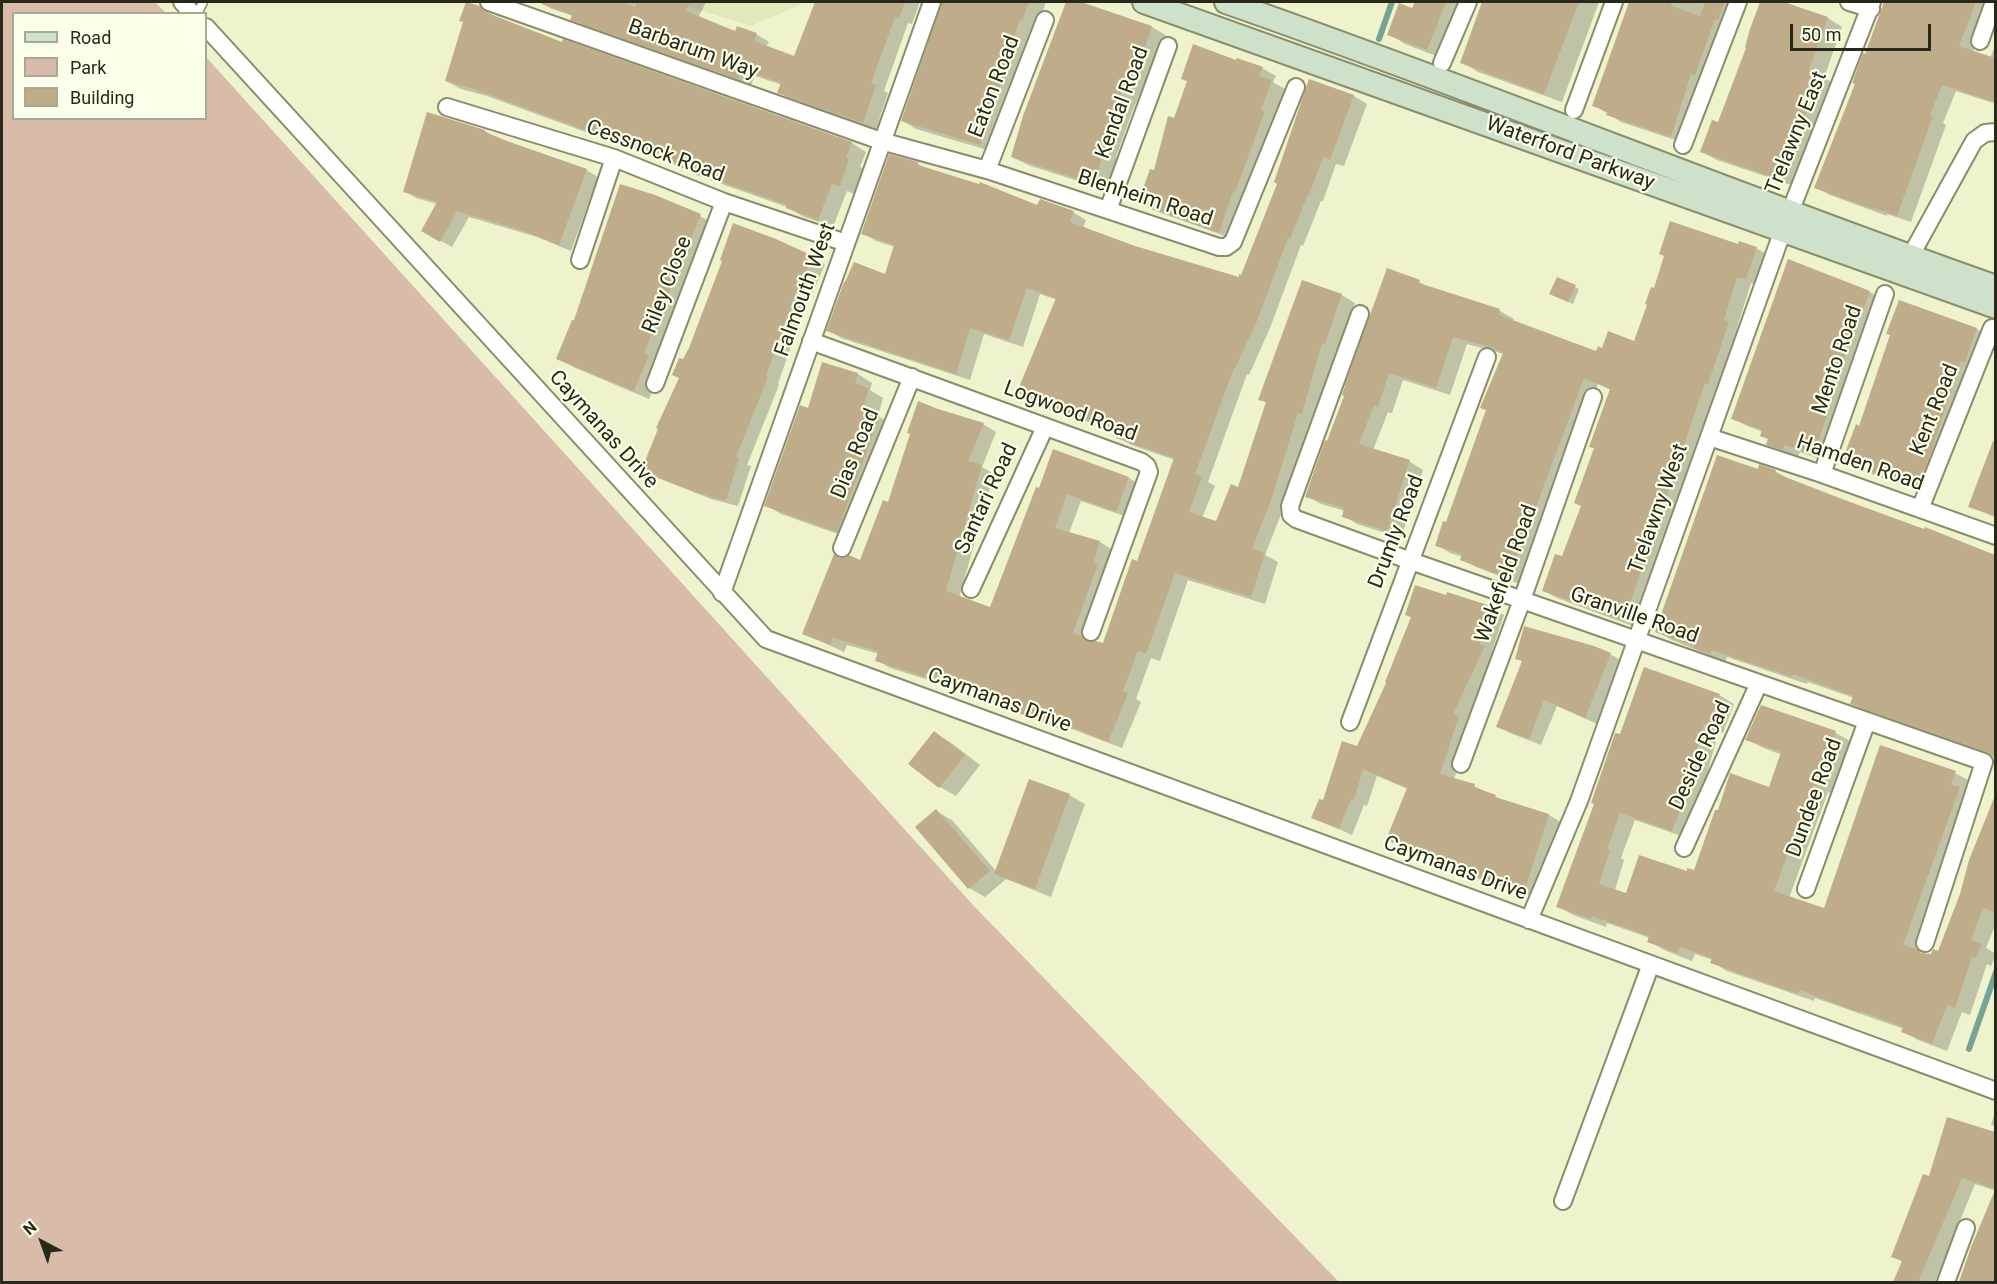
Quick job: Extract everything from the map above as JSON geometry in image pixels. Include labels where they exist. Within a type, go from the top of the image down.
[{"type":"street","name":"Barbarum Way","points":[[489,2],[881,141]]},
{"type":"street","name":"Falmouth West","points":[[722,593],[932,2]]},
{"type":"street","name":"Waterford Parkway","points":[[1144,2],[1786,222],[1910,257],[1995,287]]},
{"type":"street","name":"Waterford Parkway","points":[[1226,2],[1336,40],[1786,222],[1994,317]]},
{"type":"street","points":[[1442,63],[1468,2]]},
{"type":"street","points":[[1574,110],[1614,2]]},
{"type":"street","points":[[1683,145],[1738,2]]},
{"type":"street","points":[[1850,2],[1871,5]]},
{"type":"street","points":[[1980,41],[1995,2]]},
{"type":"street","name":"Trelawny East","points":[[1786,222],[1871,5]]},
{"type":"street","name":"Eaton Road","points":[[987,170],[1045,20]]},
{"type":"street","name":"Caymanas Drive","points":[[207,28],[766,639],[1995,1091]]},
{"type":"street","name":"Kendal Road","points":[[1108,210],[1168,46]]},
{"type":"street","name":"Blenheim Road","points":[[881,141],[987,170],[1219,247],[1226,247],[1233,242],[1296,87]]},
{"type":"street","name":"Cessnock Road","points":[[447,107],[614,158],[724,202],[846,243]]},
{"type":"street","points":[[1910,257],[1974,141],[1985,133],[1995,132]]},
{"type":"street","points":[[580,260],[614,158]]},
{"type":"street","name":"Riley Close","points":[[655,384],[724,202]]},
{"type":"street","name":"Trelawny West","points":[[1529,920],[1579,801],[1786,222]]},
{"type":"street","name":"Mento Road","points":[[1822,474],[1885,294]]},
{"type":"street","name":"Granville Road","points":[[1360,314],[1290,507],[1292,515],[1296,519],[1411,561],[1984,762],[1925,943]]},
{"type":"street","name":"Kent Road","points":[[1920,509],[1994,317]]},
{"type":"street","name":"Logwood Road","points":[[812,341],[1142,462],[1149,472],[1091,632]]},
{"type":"street","name":"Drumly Road","points":[[1350,722],[1487,357]]},
{"type":"street","name":"Dias Road","points":[[842,548],[912,377]]},
{"type":"street","name":"Wakefield Road","points":[[1461,764],[1593,398]]},
{"type":"street","name":"Santari Road","points":[[971,589],[1045,427]]},
{"type":"street","name":"Hamden Road","points":[[1709,436],[1995,536]]},
{"type":"street","name":"Deside Road","points":[[1684,848],[1759,684]]},
{"type":"street","name":"Dundee Road","points":[[1806,890],[1867,721]]},
{"type":"street","points":[[1563,1201],[1651,964]]},
{"type":"street","points":[[1946,1282],[1966,1228]]},
{"type":"shaded area","points":[[673,2],[803,2],[751,26]]},
{"type":"green space","points":[[2,2],[155,2],[165,12],[12,12],[12,120],[207,120],[207,58],[973,905],[1339,1282],[2,1282]]},
{"type":"building","points":[[466,2],[480,6],[485,12],[562,42],[563,39],[852,142],[840,186],[832,184],[818,220],[786,208],[787,205],[679,167],[680,165],[471,88],[445,81],[463,22],[459,21]]},
{"type":"building","points":[[542,2],[620,2],[635,7],[637,2],[690,2],[686,11],[735,31],[737,26],[757,33],[754,41],[794,56],[815,2],[905,2],[899,18],[895,17],[871,83],[876,85],[863,123],[777,93],[781,83],[742,70],[738,79],[570,20],[572,15],[542,4]]},
{"type":"building","points":[[942,2],[1029,2],[1007,57],[1010,59],[999,89],[997,88],[980,145],[901,121]]},
{"type":"building","points":[[1066,2],[1081,2],[1152,26],[1139,65],[1134,63],[1117,103],[1093,184],[1011,157],[1023,116]]},
{"type":"building","points":[[1415,2],[1446,2],[1427,50],[1387,35],[1399,3],[1412,8]]},
{"type":"building","points":[[1482,2],[1579,2],[1544,94],[1460,63]]},
{"type":"building","points":[[1629,2],[1672,2],[1671,6],[1700,16],[1705,2],[1725,2],[1718,20],[1715,19],[1695,75],[1691,74],[1671,137],[1606,115],[1608,112],[1592,106]]},
{"type":"building","points":[[1760,2],[1784,2],[1828,17],[1809,70],[1820,74],[1782,180],[1700,152],[1712,120],[1718,122],[1746,48]]},
{"type":"building","points":[[1884,2],[1976,2],[1959,46],[1995,58],[1995,102],[1942,85],[1897,216],[1814,188]]},
{"type":"building","points":[[1193,44],[1263,67],[1259,76],[1272,80],[1261,110],[1265,111],[1219,233],[1138,203],[1150,169],[1154,170],[1168,116],[1174,118],[1187,81],[1181,79]]},
{"type":"building","points":[[1309,79],[1354,95],[1330,160],[1323,157],[1290,239],[1288,238],[1257,321],[1234,368],[1195,474],[1202,477],[1189,512],[1216,521],[1231,484],[1238,487],[1266,402],[1258,400],[1302,280],[1342,294],[1325,344],[1322,343],[1302,414],[1298,413],[1271,500],[1252,549],[1265,553],[1251,597],[1175,573],[1146,654],[1138,651],[1123,691],[1128,693],[1108,742],[1056,721],[1054,726],[987,700],[989,696],[926,672],[925,677],[875,661],[878,651],[833,638],[830,645],[802,634],[834,554],[839,558],[849,555],[860,560],[883,500],[888,502],[918,401],[984,423],[968,461],[982,465],[946,591],[990,607],[1053,449],[1129,477],[1116,512],[1067,494],[1055,528],[1100,541],[1094,562],[1098,564],[1073,633],[1088,642],[1103,643],[1132,559],[1137,561],[1174,458],[1116,438],[1119,430],[1019,398],[1021,394],[1017,392],[1056,298],[1027,288],[1009,340],[970,328],[956,374],[826,331],[854,262],[885,274],[894,245],[861,234],[889,154],[979,184],[980,182],[1037,205],[1040,199],[1074,211],[1070,222],[1135,246],[1239,277],[1277,184],[1274,182]]},
{"type":"building","points":[[427,112],[485,130],[507,141],[587,169],[559,245],[524,231],[457,211],[440,242],[421,231],[437,202],[403,192]]},
{"type":"building","points":[[620,184],[655,195],[701,214],[644,353],[649,355],[634,391],[556,359],[572,320],[574,320]]},
{"type":"building","points":[[1670,221],[1738,244],[1739,241],[1757,247],[1746,279],[1737,277],[1724,320],[1729,322],[1708,384],[1705,383],[1624,621],[1542,591],[1555,554],[1562,556],[1581,506],[1574,503],[1594,448],[1589,447],[1610,389],[1584,378],[1525,537],[1507,578],[1460,560],[1462,554],[1435,546],[1443,521],[1446,522],[1486,410],[1480,408],[1503,353],[1491,347],[1453,337],[1436,388],[1389,373],[1378,407],[1374,405],[1359,444],[1410,460],[1387,531],[1342,517],[1344,508],[1305,497],[1325,440],[1327,441],[1344,396],[1342,395],[1348,376],[1387,268],[1420,280],[1419,283],[1500,309],[1499,315],[1596,351],[1598,346],[1602,348],[1608,331],[1634,341],[1651,287],[1654,288],[1664,256],[1659,254]]},
{"type":"building","points":[[733,223],[813,256],[796,291],[766,376],[768,377],[736,457],[739,458],[726,501],[641,471],[658,429],[656,428],[679,378],[672,375],[679,358],[683,359],[689,348],[722,261],[720,260]]},
{"type":"building","points":[[1788,259],[1870,291],[1825,412],[1828,413],[1814,454],[1785,445],[1783,450],[1766,445],[1768,439],[1760,436],[1762,430],[1731,419]]},
{"type":"building","points":[[1557,277],[1576,285],[1568,302],[1549,294]]},
{"type":"building","points":[[1899,300],[1977,328],[1965,362],[1961,361],[1917,488],[1842,461],[1856,424],[1859,426],[1890,335],[1886,334]]},
{"type":"building","points":[[822,362],[858,373],[855,383],[869,388],[863,408],[880,415],[837,532],[764,506],[800,405],[808,408]]},
{"type":"building","points":[[1993,441],[1995,442],[1995,516],[1968,507]]},
{"type":"building","points":[[1717,455],[1758,469],[1759,464],[1776,470],[1775,473],[1995,555],[1995,758],[1987,752],[1850,704],[1853,696],[1793,674],[1792,677],[1712,650],[1710,654],[1655,632]]},
{"type":"building","points":[[1415,585],[1491,606],[1479,644],[1485,646],[1453,714],[1459,716],[1440,774],[1475,784],[1474,787],[1496,795],[1495,797],[1549,814],[1524,892],[1457,870],[1458,868],[1386,840],[1407,788],[1363,769],[1354,800],[1351,799],[1339,829],[1311,818],[1319,799],[1323,800],[1342,741],[1357,746],[1386,683],[1411,617],[1405,615]]},
{"type":"building","points":[[1524,626],[1611,653],[1585,718],[1544,700],[1529,739],[1496,727],[1522,661],[1515,659]]},
{"type":"building","points":[[1644,667],[1720,694],[1708,726],[1704,724],[1694,761],[1699,763],[1672,831],[1620,813],[1607,849],[1610,850],[1599,884],[1626,893],[1639,855],[1687,871],[1687,868],[1694,870],[1730,773],[1769,787],[1781,752],[1745,740],[1761,705],[1836,731],[1817,786],[1813,785],[1774,891],[1824,908],[1880,745],[1956,771],[1951,784],[1960,787],[1903,945],[1917,949],[1921,953],[1931,954],[1933,949],[1938,951],[1960,894],[1969,860],[1995,798],[1995,912],[1983,908],[1971,940],[1982,944],[1976,958],[1972,957],[1955,1008],[1947,1005],[1932,1044],[1901,1032],[1903,1027],[1861,1011],[1860,1013],[1800,990],[1798,994],[1710,963],[1712,958],[1680,947],[1677,953],[1647,942],[1649,936],[1592,916],[1591,919],[1556,907],[1594,804],[1591,803],[1615,733],[1620,734]]},
{"type":"building","points":[[934,731],[965,755],[939,788],[908,764]]},
{"type":"building","points":[[1029,779],[1070,794],[1035,889],[994,874]]},
{"type":"building","points":[[936,809],[990,871],[968,889],[915,827]]},
{"type":"building","points":[[1947,1117],[1995,1132],[1995,1189],[1962,1178],[1918,1282],[1893,1282],[1902,1261],[1891,1257],[1923,1174],[1929,1176]]},
{"type":"building","points":[[1995,1190],[1995,1282],[1959,1282],[1971,1247]]},
{"type":"waterway","points":[[1379,39],[1392,2]]},
{"type":"waterway","points":[[1969,1049],[1996,972]]}]
